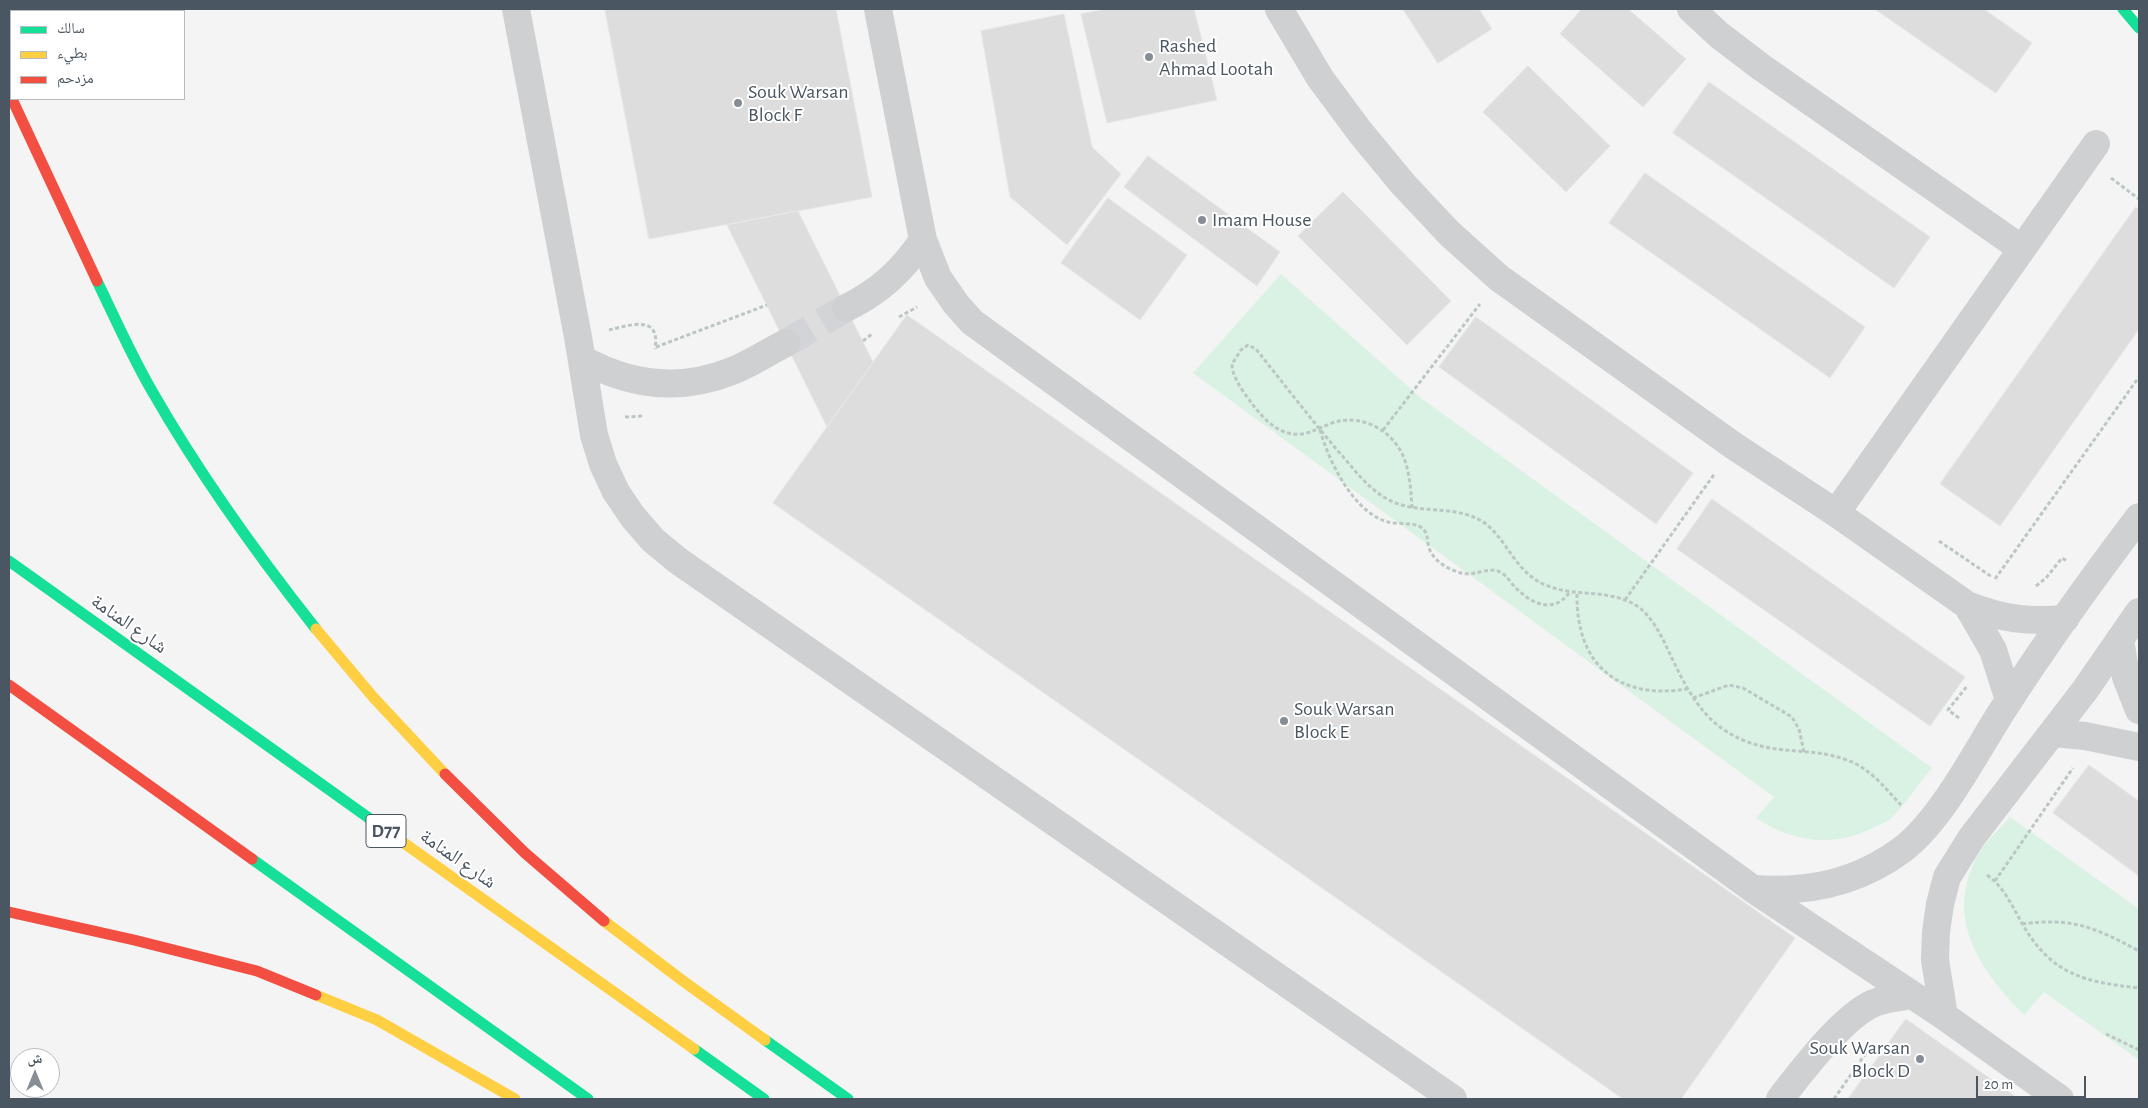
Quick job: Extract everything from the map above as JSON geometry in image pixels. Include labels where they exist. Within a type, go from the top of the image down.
[{"type":"main road","points":[[2123,9],[2139,28]]},
{"type":"main road","points":[[13,100],[51,189],[158,403],[228,512],[318,633],[418,748],[526,855],[643,953],[848,1099]]},
{"type":"main road","name":"شارع المنامة","points":[[9,562],[764,1099]]},
{"type":"main road","points":[[9,685],[588,1099]]},
{"type":"main road","points":[[9,912],[134,940],[257,971],[377,1020],[514,1099]]},
{"type":"street","points":[[516,9],[582,359],[594,435],[603,464],[616,492],[633,517],[653,540],[701,577],[1453,1099]]},
{"type":"street","points":[[878,9],[923,240],[935,271],[947,291],[972,322],[1753,889],[1944,1016],[2060,1099]]},
{"type":"street","points":[[1279,9],[1320,78],[1360,132],[1403,184],[1449,233],[1499,278],[1734,446],[1836,513],[1967,605],[2015,620],[2040,621],[2065,618]]},
{"type":"street","points":[[1691,9],[1719,35],[1761,67],[2022,249]]},
{"type":"street","points":[[1836,513],[2096,144]]},
{"type":"street","points":[[846,308],[869,297],[884,285],[912,257],[923,240]]},
{"type":"street","points":[[582,359],[603,370],[626,378],[650,383],[678,384],[705,380],[732,371],[786,343]]},
{"type":"street","points":[[1753,889],[1780,891],[1807,889],[1833,884],[1881,864],[1904,848],[1923,830],[1940,809],[2009,700],[2065,618],[2139,517]]},
{"type":"street","points":[[1967,605],[1993,650],[2009,700]]},
{"type":"street","points":[[1944,1016],[1936,970],[1936,932],[1940,904],[1947,877],[1972,837],[2053,733],[2139,612]]},
{"type":"street","points":[[2120,639],[2126,677],[2139,710]]},
{"type":"street","points":[[2053,733],[2129,744]]},
{"type":"street","points":[[1780,1099],[1808,1062],[1857,1012],[1874,1003],[1893,997],[1913,995]]},
{"type":"path","points":[[1383,430],[1499,278]]},
{"type":"path","points":[[891,321],[947,291]]},
{"type":"path","points":[[656,347],[767,305]]},
{"type":"path","points":[[863,341],[877,331]]},
{"type":"path","points":[[1412,508],[1404,457],[1383,430],[1362,421],[1346,421],[1332,423],[1320,429],[1307,434],[1282,432],[1265,418],[1244,392],[1232,368],[1233,360],[1241,350],[1248,345],[1256,349],[1320,429],[1362,479],[1375,491],[1390,500],[1412,508],[1456,511],[1472,516],[1486,524],[1497,535],[1519,565],[1536,580],[1556,590],[1578,594],[1599,593],[1626,600],[1641,609],[1653,622],[1687,689],[1708,717],[1728,732],[1750,744],[1773,750],[1825,754],[1848,760],[1870,772],[1923,830]]},
{"type":"path","points":[[1995,579],[2139,377]]},
{"type":"path","points":[[1320,429],[1331,462],[1341,479],[1362,506],[1373,515],[1385,521],[1418,525],[1425,530],[1434,558],[1441,564],[1462,573],[1474,574],[1494,570],[1503,574],[1518,590],[1541,605],[1557,604],[1569,593]]},
{"type":"path","points":[[1626,600],[1734,446]]},
{"type":"path","points":[[1933,537],[2003,584]]},
{"type":"path","points":[[2031,587],[2046,578],[2062,558],[2093,578]]},
{"type":"path","points":[[1578,594],[1577,614],[1581,634],[1588,650],[1609,677],[1647,691],[1667,692],[1687,689]]},
{"type":"path","points":[[1694,698],[1729,685],[1743,688],[1792,717],[1799,729],[1804,752]]},
{"type":"path","points":[[1995,881],[2084,753],[2129,744]]},
{"type":"path","points":[[1959,858],[1976,867],[1995,881],[2015,906],[2022,924],[2038,947],[2058,966],[2082,979],[2109,985],[2139,988]]},
{"type":"path","points":[[2022,924],[2059,921],[2081,924],[2103,932],[2139,951]]},
{"type":"path","points":[[2106,1034],[2139,1050]]},
{"type":"green space","points":[[1281,274],[1421,398],[1932,768],[1895,815],[1873,828],[1858,834],[1828,840],[1798,837],[1769,826],[1756,818],[1774,797],[1193,373]]},
{"type":"green space","points":[[2010,817],[2139,909],[2139,1060],[2044,992],[2024,1015],[1993,980],[1981,961],[1971,942],[1966,921],[1964,900],[1968,878],[1981,850]]},
{"type":"building","name":"Souk Warsan Block F","points":[[605,9],[836,9],[872,197],[649,239]]},
{"type":"building","name":"Rashed Ahmad Lootah","points":[[1107,9],[1194,9],[1217,100],[1107,123],[1081,14]]},
{"type":"building","points":[[1403,9],[1479,9],[1492,29],[1438,63]]},
{"type":"building","points":[[1582,9],[1628,9],[1686,59],[1643,107],[1560,34]]},
{"type":"building","points":[[1875,9],[1984,9],[2032,43],[1996,93]]},
{"type":"building","points":[[1064,14],[1092,147],[1121,174],[1067,245],[1010,197],[981,31]]},
{"type":"building","points":[[1528,66],[1610,146],[1566,192],[1483,112]]},
{"type":"building","points":[[1709,82],[1930,237],[1894,288],[1673,133]]},
{"type":"building","name":"Imam House","points":[[1148,156],[1280,252],[1257,286],[1124,187]]},
{"type":"building","points":[[1645,173],[1865,327],[1830,378],[1609,223]]},
{"type":"building","points":[[1343,192],[1451,301],[1407,345],[1298,236]]},
{"type":"building","points":[[1108,198],[1187,255],[1140,320],[1061,263]]},
{"type":"building","points":[[2136,207],[2139,210],[2139,329],[2000,526],[1940,484]]},
{"type":"building","points":[[798,211],[873,362],[827,427],[727,225]]},
{"type":"building","name":"Souk Warsan Block E","points":[[907,315],[1795,938],[1681,1099],[1623,1099],[773,503]]},
{"type":"building","points":[[1476,317],[1693,473],[1656,524],[1439,367]]},
{"type":"building","points":[[1712,499],[1965,677],[1930,726],[1677,549]]},
{"type":"building","points":[[2089,765],[2139,801],[2139,876],[2053,813]]},
{"type":"building","name":"Souk Warsan Block D","points":[[1906,1019],[2019,1099],[1848,1099]]},
{"type":"tunnel","points":[[786,343],[846,308]]},
{"type":"traffic: fast","points":[[2123,9],[2139,28]]},
{"type":"traffic: fast","points":[[97,281],[144,377],[189,453],[250,542],[316,629]]},
{"type":"traffic: fast","points":[[9,561],[387,831]]},
{"type":"traffic: fast","points":[[252,859],[588,1099]]},
{"type":"traffic: fast","points":[[765,1040],[848,1099]]},
{"type":"traffic: fast","points":[[694,1049],[764,1099]]},
{"type":"traffic: slow","points":[[316,629],[373,697],[445,774]]},
{"type":"traffic: slow","points":[[387,831],[694,1049]]},
{"type":"traffic: slow","points":[[604,921],[765,1040]]},
{"type":"traffic: slow","points":[[316,995],[377,1020],[515,1099]]},
{"type":"traffic: jam","points":[[12,100],[97,281]]},
{"type":"traffic: jam","points":[[9,685],[252,859]]},
{"type":"traffic: jam","points":[[445,774],[525,853],[604,921]]},
{"type":"traffic: jam","points":[[9,912],[134,940],[257,971],[316,995]]},
{"type":"place","name":"Rashed Ahmad Lootah","points":[[1149,57]]},
{"type":"place","name":"Souk Warsan Block F","points":[[738,103]]},
{"type":"place","name":"Imam House","points":[[1202,220]]},
{"type":"place","name":"Souk Warsan Block E","points":[[1284,721]]},
{"type":"place","name":"Souk Warsan Block D","points":[[1920,1059]]}]
